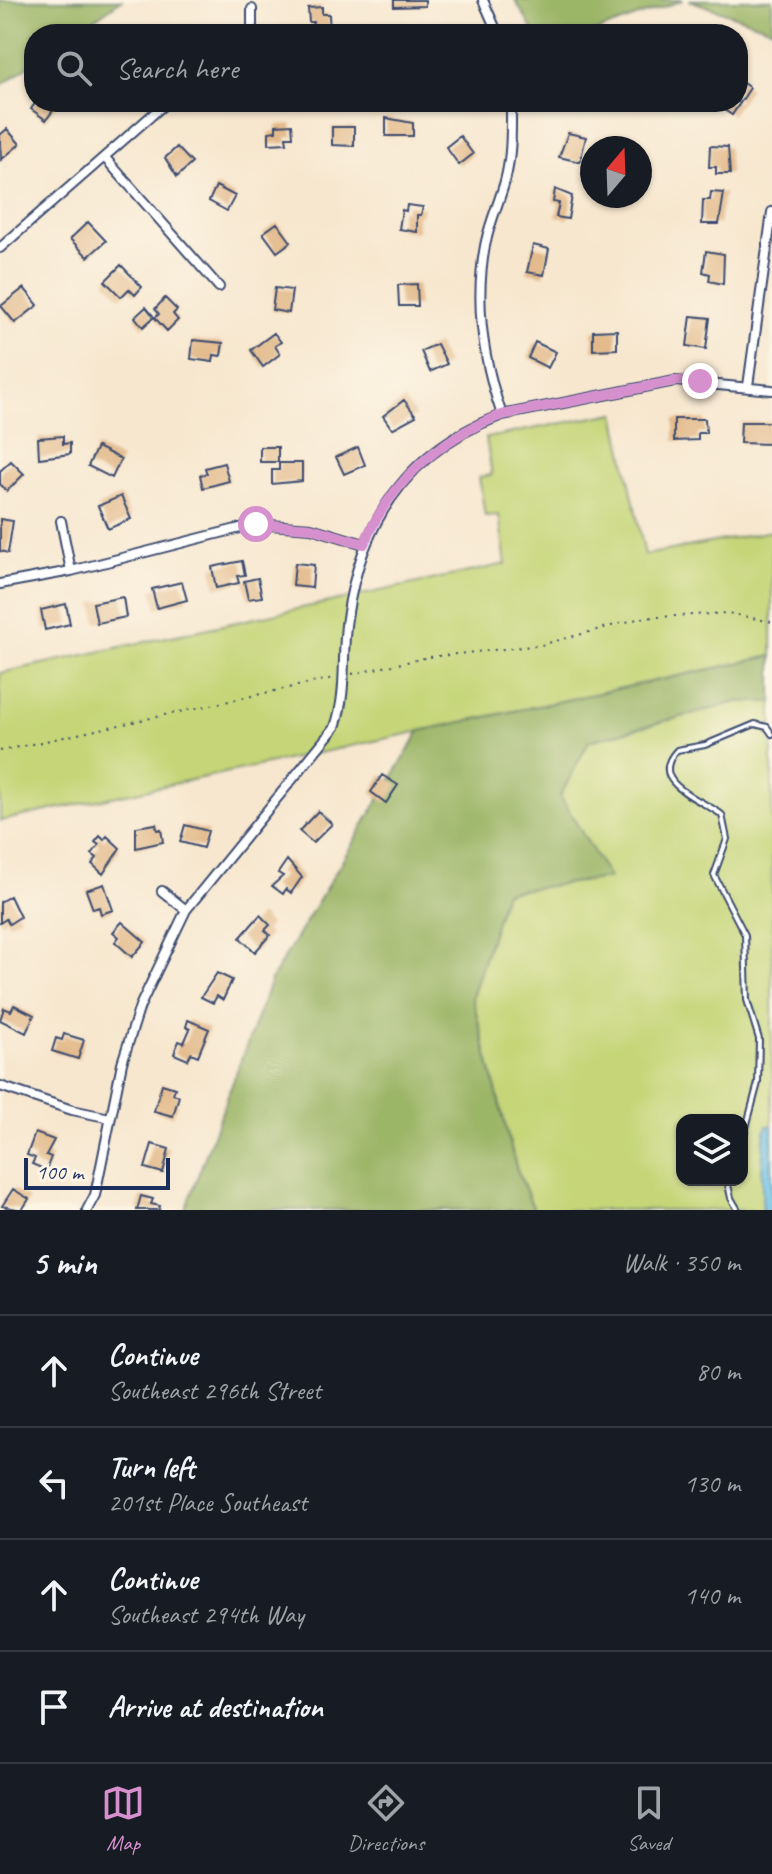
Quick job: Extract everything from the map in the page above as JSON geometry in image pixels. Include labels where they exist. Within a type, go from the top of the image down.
[{"type":"street","points":[[483,0],[494,24]]},
{"type":"street","points":[[252,9],[252,24]]},
{"type":"street","points":[[0,248],[106,159],[156,112]]},
{"type":"street","points":[[502,415],[481,342],[481,307],[485,246],[506,180],[512,142],[511,112]]},
{"type":"street","points":[[106,159],[219,287]]},
{"type":"street","points":[[748,386],[772,212]]},
{"type":"street","points":[[87,1210],[95,1195],[110,1118],[140,1006],[186,910],[328,739],[341,710],[346,621],[364,544],[378,515],[424,460],[456,436],[502,415],[675,381],[772,390]]},
{"type":"street","points":[[61,521],[71,571]]},
{"type":"street","points":[[0,584],[71,571],[256,524],[311,528],[364,544]]},
{"type":"street","points":[[162,891],[186,910]]},
{"type":"street","points":[[0,1086],[72,1110],[110,1118]]},
{"type":"lane","points":[[748,1120],[758,1083],[760,1051],[747,1000],[745,935],[714,875],[728,831],[722,815],[688,798],[679,789],[671,776],[670,761],[677,750],[705,745],[755,724],[767,727],[772,734]]},
{"type":"lane","points":[[728,1186],[738,1210]]},
{"type":"path","points":[[0,751],[429,657],[541,645],[641,618],[728,613],[772,622]]},
{"type":"green space","points":[[0,0],[121,0],[87,24],[24,24],[24,69],[0,86]]},
{"type":"green space","points":[[515,0],[683,0],[617,24],[529,24]]},
{"type":"green space","points":[[689,0],[772,0],[772,29]]},
{"type":"green space","points":[[615,413],[645,555],[772,531],[772,656],[0,821],[0,673],[506,564],[499,515],[485,516],[479,477],[492,475],[486,438]]},
{"type":"green space","points":[[772,656],[772,702],[737,702],[589,741],[560,796],[609,878],[505,892],[472,997],[516,1167],[534,1210],[185,1210],[271,980],[420,731]]},
{"type":"green space","points":[[737,702],[772,702],[772,1210],[534,1210],[516,1167],[472,997],[505,892],[524,889],[560,796],[589,741]]},
{"type":"water","points":[[767,1126],[772,1126],[772,1210],[763,1210],[762,1203]]},
{"type":"building","points":[[394,0],[425,0],[425,6],[394,7]]},
{"type":"building","points":[[322,7],[322,14],[329,14],[330,24],[309,22],[308,8]]},
{"type":"building","points":[[35,112],[52,112],[46,120]]},
{"type":"building","points":[[386,118],[413,123],[413,136],[386,136]]},
{"type":"building","points":[[292,124],[293,137],[286,137],[287,143],[269,144],[269,132],[276,131],[276,125]]},
{"type":"building","points":[[332,127],[354,127],[354,146],[332,145]]},
{"type":"building","points":[[7,129],[20,144],[1,160],[0,135]]},
{"type":"building","points":[[568,133],[582,136],[580,162],[559,157]]},
{"type":"building","points":[[460,136],[473,154],[459,165],[446,147]]},
{"type":"building","points":[[710,146],[728,147],[730,174],[716,174],[716,167],[709,167]]},
{"type":"building","points":[[177,147],[192,163],[177,177],[165,158]]},
{"type":"building","points":[[216,186],[235,196],[227,211],[209,201]]},
{"type":"building","points":[[555,189],[572,196],[568,219],[556,217],[559,203],[553,202]]},
{"type":"building","points":[[711,192],[724,193],[719,224],[702,224],[703,200],[710,200]]},
{"type":"building","points":[[407,205],[423,207],[421,215],[417,215],[417,232],[399,229],[402,210],[406,211]]},
{"type":"building","points":[[88,222],[106,241],[88,257],[70,239]]},
{"type":"building","points":[[277,223],[291,242],[277,252],[263,233]]},
{"type":"building","points":[[533,245],[549,249],[544,275],[527,272]]},
{"type":"building","points":[[706,251],[724,254],[723,284],[709,281],[710,274],[703,272]]},
{"type":"building","points":[[121,265],[142,287],[135,295],[129,289],[121,297],[105,281]]},
{"type":"building","points":[[417,284],[418,306],[399,306],[398,285]]},
{"type":"building","points":[[24,288],[38,305],[15,323],[1,306]]},
{"type":"building","points":[[275,288],[292,290],[289,313],[272,310]]},
{"type":"building","points":[[165,298],[177,310],[173,314],[178,320],[167,331],[155,318],[159,314],[155,309]]},
{"type":"building","points":[[146,307],[154,317],[143,327],[135,317]]},
{"type":"building","points":[[691,316],[710,318],[706,349],[687,346]]},
{"type":"building","points":[[617,330],[617,349],[593,350],[593,331]]},
{"type":"building","points":[[274,333],[281,342],[275,346],[280,354],[263,367],[251,350]]},
{"type":"building","points":[[193,340],[223,343],[221,356],[214,355],[213,362],[191,359]]},
{"type":"building","points":[[535,342],[556,352],[548,368],[528,358]]},
{"type":"building","points":[[437,344],[447,364],[430,372],[421,351]]},
{"type":"building","points":[[404,400],[416,416],[392,429],[383,416]]},
{"type":"building","points":[[674,419],[705,419],[706,433],[698,433],[698,440],[674,441]]},
{"type":"building","points":[[741,422],[772,422],[772,444],[740,443]]},
{"type":"building","points":[[63,436],[63,444],[70,443],[70,454],[39,458],[38,438]]},
{"type":"building","points":[[97,447],[121,459],[112,478],[88,466]]},
{"type":"building","points":[[260,447],[278,447],[278,462],[260,462]]},
{"type":"building","points":[[358,447],[365,465],[344,474],[336,457]]},
{"type":"building","points":[[11,461],[24,474],[7,491],[0,484],[0,471]]},
{"type":"building","points":[[224,463],[229,481],[203,488],[200,475],[207,474],[205,468]]},
{"type":"building","points":[[279,463],[302,463],[302,481],[272,484],[272,470],[279,470]]},
{"type":"building","points":[[121,496],[131,519],[108,529],[98,506]]},
{"type":"building","points":[[0,519],[13,521],[8,553],[0,551]]},
{"type":"building","points":[[242,561],[245,575],[237,576],[239,583],[216,588],[212,567]]},
{"type":"building","points":[[295,563],[314,565],[312,588],[293,586]]},
{"type":"building","points":[[258,578],[262,597],[248,599],[244,581]]},
{"type":"building","points":[[182,582],[187,600],[157,608],[152,589]]},
{"type":"building","points":[[123,597],[126,617],[97,623],[93,603]]},
{"type":"building","points":[[66,604],[70,624],[45,630],[41,610]]},
{"type":"building","points":[[382,775],[398,785],[386,803],[371,792]]},
{"type":"building","points":[[318,811],[332,824],[313,843],[299,831]]},
{"type":"building","points":[[156,824],[157,830],[161,829],[163,842],[136,848],[136,827]]},
{"type":"building","points":[[185,825],[208,831],[203,848],[180,842]]},
{"type":"building","points":[[100,836],[104,840],[107,836],[120,848],[103,874],[92,864],[97,858],[92,854],[99,845],[95,842]]},
{"type":"building","points":[[287,860],[302,877],[291,893],[286,889],[283,894],[272,886],[283,876],[278,873]]},
{"type":"building","points":[[104,884],[113,910],[101,914],[99,907],[93,909],[86,890]]},
{"type":"building","points":[[10,896],[20,917],[9,924],[6,919],[0,923],[0,902]]},
{"type":"building","points":[[260,915],[270,925],[265,930],[270,935],[255,952],[240,938]]},
{"type":"building","points":[[122,922],[145,942],[132,957],[115,942],[119,937],[113,932]]},
{"type":"building","points":[[217,973],[232,980],[223,1000],[217,996],[213,1003],[201,997]]},
{"type":"building","points":[[14,1005],[34,1015],[26,1033],[0,1020],[4,1008],[11,1011]]},
{"type":"building","points":[[188,1020],[209,1029],[198,1056],[191,1053],[188,1060],[174,1054],[179,1041],[184,1043],[190,1029],[186,1027]]},
{"type":"building","points":[[64,1034],[84,1040],[78,1059],[52,1051],[56,1038],[62,1040]]},
{"type":"building","points":[[162,1084],[175,1088],[173,1094],[179,1096],[173,1116],[154,1111]]},
{"type":"building","points":[[35,1133],[54,1140],[46,1155],[51,1157],[46,1170],[32,1164],[35,1158],[27,1155]]},
{"type":"building","points":[[152,1144],[169,1149],[163,1173],[145,1168]]},
{"type":"building","points":[[13,1189],[29,1199],[22,1210],[2,1206]]},
{"type":"building","points":[[141,1196],[153,1199],[151,1204],[160,1206],[159,1210],[137,1210]]},
{"type":"route","points":[[256,524],[311,528],[364,544],[378,515],[410,474],[439,447],[476,424],[502,415],[675,381],[700,381]]}]
